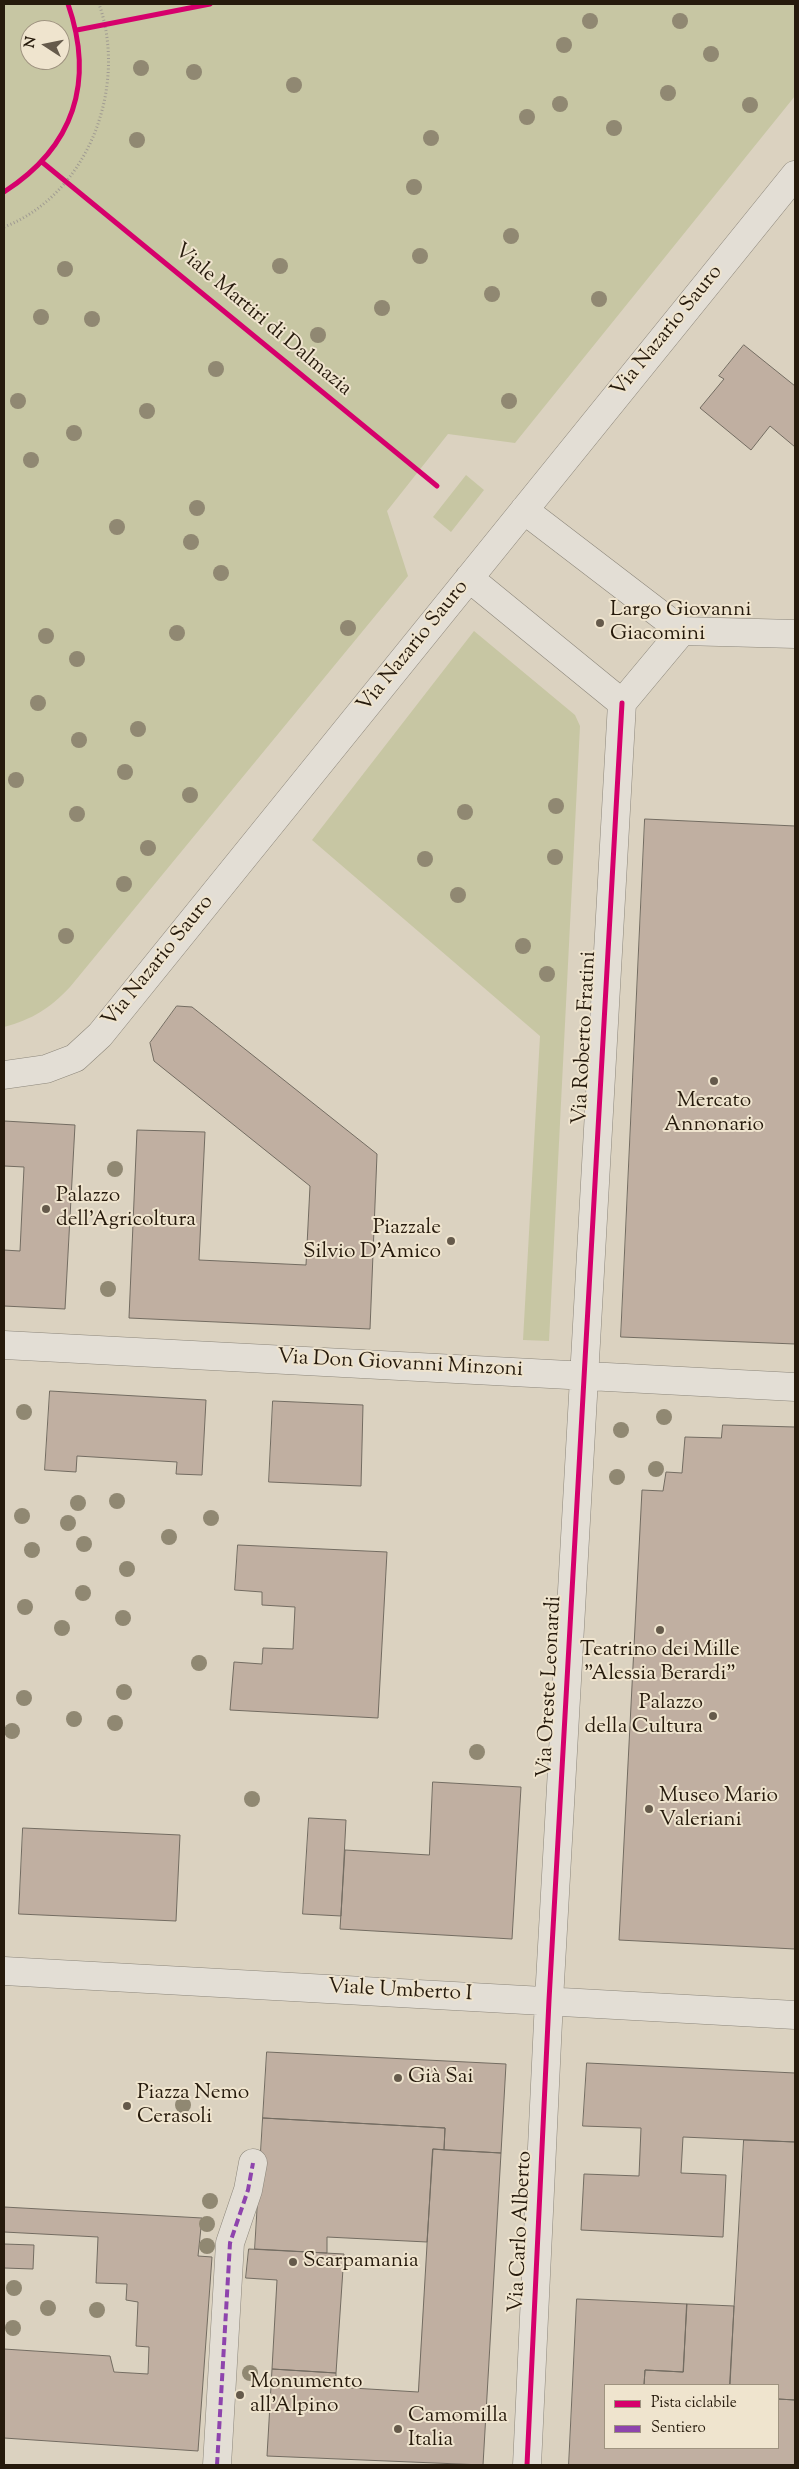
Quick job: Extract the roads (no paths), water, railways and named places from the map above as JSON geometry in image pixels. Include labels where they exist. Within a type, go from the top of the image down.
[{"type":"street","name":"Via Nazario Sauro","points":[[4,1075],[46,1069],[75,1058],[100,1035],[795,175]]},
{"type":"street","points":[[524,510],[682,631],[795,634]]},
{"type":"street","points":[[469,578],[622,703],[682,631]]},
{"type":"street","name":"Via Roberto Fratini","points":[[583,1375],[622,703]]},
{"type":"street","name":"Via Don Giovanni Minzoni","points":[[4,1345],[795,1387]]},
{"type":"street","name":"Via Oreste Leonardi","points":[[549,2000],[583,1375]]},
{"type":"street","name":"Viale Umberto I","points":[[4,1971],[795,2014]]},
{"type":"street","name":"Via Carlo Alberto","points":[[527,2465],[549,2000]]},
{"type":"street","points":[[217,2465],[230,2243],[248,2190],[253,2163]]},
{"type":"place","name":"Largo Giovanni Giacomini","points":[[600,623]]},
{"type":"place","name":"Mercato Annonario","points":[[714,1081]]},
{"type":"place","name":"Palazzo dell'Agricoltura","points":[[46,1209]]},
{"type":"place","name":"Piazzale Silvio D'Amico","points":[[451,1241]]},
{"type":"place","name":"Teatrino dei Mille \"Alessia Berardi\"","points":[[660,1630]]},
{"type":"place","name":"Palazzo della Cultura","points":[[713,1716]]},
{"type":"place","name":"Museo Mario Valeriani","points":[[649,1809]]},
{"type":"place","name":"Già Sai","points":[[398,2078]]},
{"type":"place","name":"Piazza Nemo Cerasoli","points":[[127,2106]]},
{"type":"place","name":"Scarpamania","points":[[293,2262]]},
{"type":"place","name":"Monumento all'Alpino","points":[[240,2395]]},
{"type":"place","name":"Camomilla Italia","points":[[398,2429]]}]
